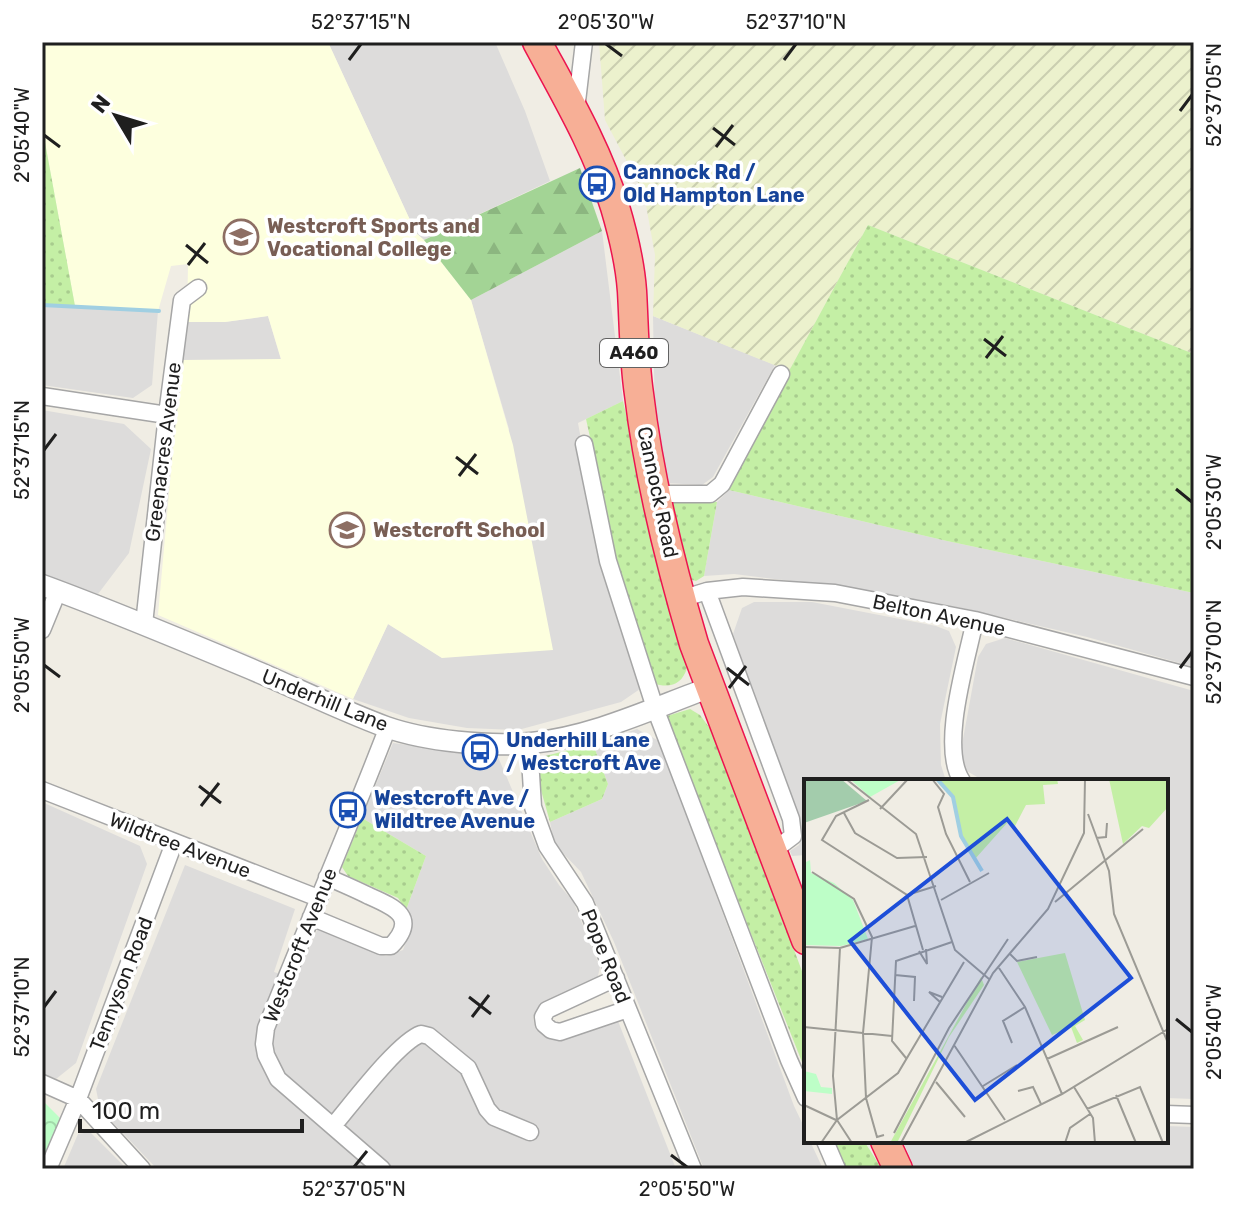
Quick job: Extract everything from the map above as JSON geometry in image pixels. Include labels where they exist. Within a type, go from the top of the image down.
[{"type":"highway","name":"Cannock Road","points":[[537,42],[604,171],[616,209],[632,288],[639,397],[656,494],[694,595],[694,644],[804,935]]},
{"type":"highway","points":[[886,1143],[898,1169]]},
{"type":"street","points":[[575,111],[584,42]]},
{"type":"street","name":"Greenacres Avenue","points":[[144,624],[182,300],[198,288]]},
{"type":"street","points":[[656,494],[710,494],[722,484],[781,374]]},
{"type":"street","points":[[42,396],[167,415]]},
{"type":"street","points":[[584,444],[608,561],[655,708],[804,1094]]},
{"type":"street","name":"Belton Avenue","points":[[694,595],[743,587],[835,593],[975,620],[1194,677]]},
{"type":"street","points":[[42,630],[50,588]]},
{"type":"street","name":"Underhill Lane","points":[[50,588],[144,624],[388,727],[437,739],[529,743],[595,729],[711,687]]},
{"type":"street","points":[[694,595],[791,819],[793,836],[773,851]]},
{"type":"street","points":[[961,779],[956,771],[953,739],[955,716],[975,620]]},
{"type":"street","name":"Westcroft Avenue","points":[[382,1169],[278,1079],[264,1044],[266,1028],[388,727]]},
{"type":"street","name":"Pope Road","points":[[529,743],[533,807],[547,846],[585,903],[693,1169]]},
{"type":"street","name":"Wildtree Avenue","points":[[42,790],[318,898]]},
{"type":"street","name":"Tennyson Road","points":[[48,1169],[78,1099],[174,843]]},
{"type":"street","points":[[311,917],[381,946],[391,946],[402,929],[403,918],[395,907],[327,877]]},
{"type":"street","points":[[616,978],[547,1010],[543,1017],[544,1024],[560,1032],[628,1009]]},
{"type":"street","points":[[333,1126],[390,1059],[421,1034],[429,1036],[468,1068],[487,1109],[494,1117],[530,1132]]},
{"type":"street","points":[[42,1083],[78,1099],[142,1169]]},
{"type":"street","points":[[1168,1114],[1194,1115]]},
{"type":"street","points":[[826,1143],[837,1169]]},
{"type":"shaded area","points":[[42,42],[328,42],[416,233],[471,300],[513,445],[553,650],[442,658],[388,624],[353,699],[158,615],[181,360],[281,359],[268,316],[225,322],[187,322],[188,264],[171,266],[158,311],[75,306],[42,126]]},
{"type":"shaded area","points":[[328,42],[495,42],[525,111],[550,181],[424,240],[416,233]]},
{"type":"shaded area","points":[[599,42],[1194,42],[1194,354],[868,225],[789,371],[653,316],[655,255],[644,194],[605,120]]},
{"type":"shaded area","points":[[602,231],[623,401],[578,423],[603,560],[640,689],[621,702],[518,730],[467,728],[409,718],[353,699],[388,624],[442,658],[509,429],[471,300]]},
{"type":"shaded area","points":[[42,305],[158,311],[152,385],[133,398],[42,385]]},
{"type":"shaded area","points":[[268,316],[281,360],[181,360],[187,322],[225,322]]},
{"type":"shaded area","points":[[653,316],[775,365],[713,477],[702,485],[666,483],[655,426]]},
{"type":"shaded area","points":[[42,410],[124,424],[151,449],[129,553],[98,594],[42,575]]},
{"type":"shaded area","points":[[729,490],[947,541],[1194,593],[1194,667],[1087,637],[967,609],[866,590],[734,574],[704,576],[717,502]]},
{"type":"shaded area","points":[[754,602],[812,602],[949,631],[956,647],[940,724],[941,765],[945,779],[804,779],[804,855],[792,856],[790,851],[799,845],[802,835],[733,634],[742,608]]},
{"type":"shaded area","points":[[1005,638],[1194,691],[1194,1099],[1168,1098],[1168,779],[981,779],[965,770],[961,750],[978,657],[986,644]]},
{"type":"shaded area","points":[[637,729],[659,741],[804,1127],[804,1143],[811,1143],[823,1169],[704,1169],[614,942],[581,872],[559,849],[553,837],[550,822],[602,799],[608,784],[593,744]]},
{"type":"shaded area","points":[[393,743],[498,757],[542,859],[573,901],[600,967],[597,980],[537,1010],[533,1017],[535,1027],[556,1039],[618,1021],[676,1169],[157,1169],[100,1109],[96,1089],[185,865],[295,909],[274,972],[296,979],[318,928],[386,956],[403,950],[412,925],[406,910],[426,856],[362,818]]},
{"type":"shaded area","points":[[42,802],[140,846],[147,864],[76,1063],[56,1079],[42,1073]]},
{"type":"shaded area","points":[[1168,1126],[1194,1127],[1194,1169],[915,1169],[904,1143],[1168,1143]]},
{"type":"shaded area","points":[[90,1132],[127,1169],[63,1169],[78,1134]]},
{"type":"green space","points":[[42,126],[75,306],[42,305]]},
{"type":"green space","points":[[580,168],[602,231],[471,300],[424,240]]},
{"type":"green space","points":[[868,225],[1194,354],[1194,593],[947,541],[729,490]]},
{"type":"green space","points":[[623,401],[687,668],[678,682],[664,686],[653,683],[623,588],[586,419]]},
{"type":"green space","points":[[668,501],[717,502],[704,576],[696,581],[685,578]]},
{"type":"green space","points":[[690,709],[700,715],[714,734],[804,977],[804,1067],[668,725],[667,716]]},
{"type":"green space","points":[[593,744],[608,784],[602,799],[550,822],[535,769],[537,758]]},
{"type":"green space","points":[[362,818],[426,856],[406,910],[398,898],[348,876],[342,867]]},
{"type":"green space","points":[[42,1100],[60,1118],[53,1146],[42,1169]]},
{"type":"green space","points":[[834,1143],[865,1143],[882,1169],[845,1169]]},
{"type":"waterway","points":[[42,305],[159,311]]},
{"type":"place","name":"Cannock Rd / Old Hampton Lane","points":[[597,184]]},
{"type":"place","name":"Westcroft Sports and Vocational College","points":[[241,237]]},
{"type":"place","name":"Westcroft School","points":[[347,530]]},
{"type":"place","name":"Underhill Lane / Westcroft Ave","points":[[480,752]]},
{"type":"place","name":"Westcroft Ave / Wildtree Avenue","points":[[348,810]]}]
